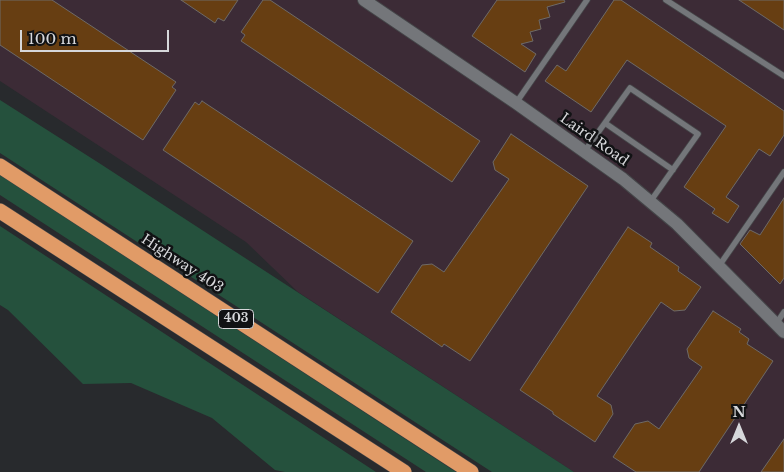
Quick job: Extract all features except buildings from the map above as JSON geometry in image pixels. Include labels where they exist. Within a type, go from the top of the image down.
[{"type":"highway","name":"Highway 403","points":[[0,166],[471,472]]},
{"type":"highway","name":"403","points":[[0,211],[404,472]]},
{"type":"street","name":"Laird Road","points":[[364,0],[516,103],[623,179],[677,224],[780,328]]},
{"type":"lane","points":[[516,103],[587,0]]},
{"type":"lane","points":[[666,0],[784,76]]},
{"type":"lane","points":[[584,152],[630,88],[698,134],[650,202]]},
{"type":"lane","points":[[606,123],[673,170]]},
{"type":"lane","points":[[719,266],[784,172]]},
{"type":"lane","points":[[780,328],[784,312]]},
{"type":"shaded area","points":[[0,0],[784,0],[784,472],[574,472],[298,292],[246,242],[0,81]]},
{"type":"green space","points":[[0,100],[574,472],[492,472],[0,153]]},
{"type":"green space","points":[[0,175],[456,472],[426,472],[0,195]]},
{"type":"green space","points":[[0,226],[376,472],[285,472],[275,470],[212,418],[131,383],[83,384],[8,310],[0,305]]}]
